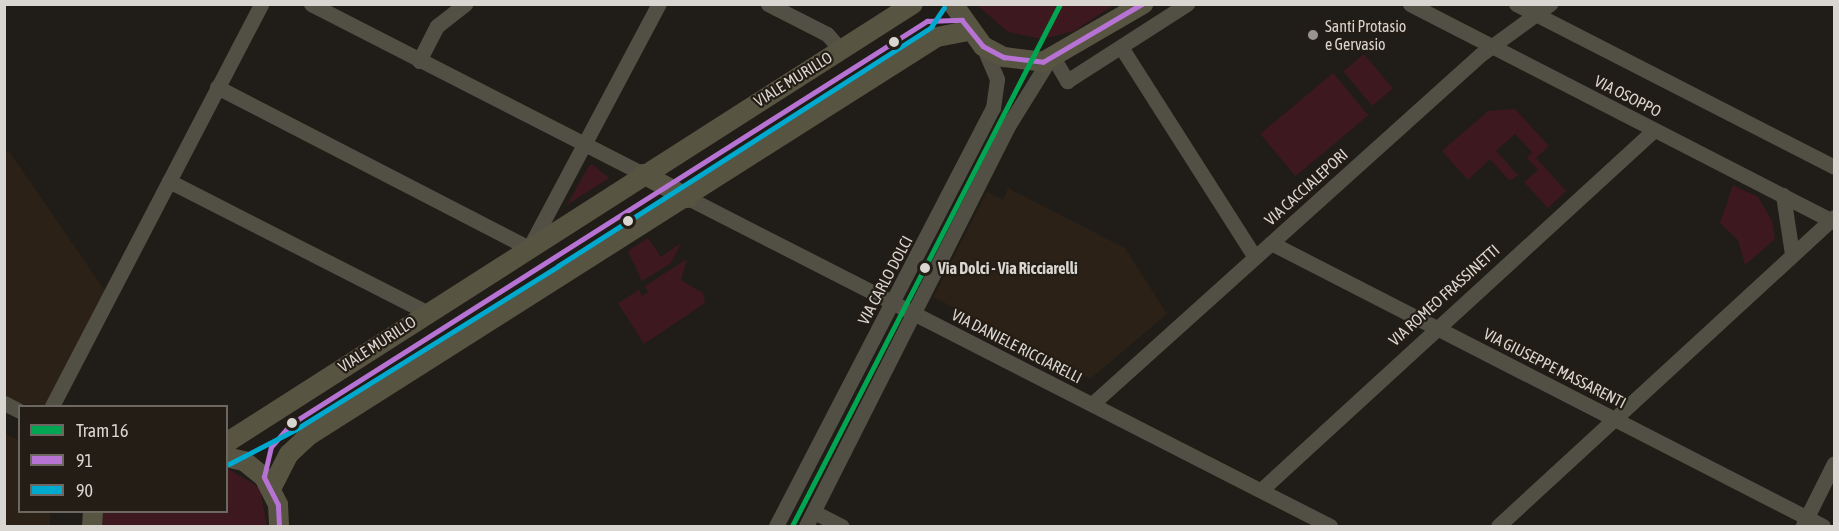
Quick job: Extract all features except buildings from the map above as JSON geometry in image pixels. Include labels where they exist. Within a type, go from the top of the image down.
[{"type":"main road","name":"VIALE MURILLO","points":[[228,442],[426,312],[913,4]]},
{"type":"main road","points":[[272,487],[289,454],[308,436],[688,198],[937,37],[961,18],[983,46],[1024,61],[1051,60],[1143,4]]},
{"type":"main road","points":[[643,174],[688,198]]},
{"type":"main road","points":[[228,458],[256,468],[272,487],[280,526]]},
{"type":"street","points":[[53,405],[261,4]]},
{"type":"street","points":[[311,4],[643,174]]},
{"type":"street","points":[[419,61],[437,26],[465,4]]},
{"type":"street","name":"VIALE MURILLO","points":[[529,248],[588,145],[659,4]]},
{"type":"street","points":[[768,4],[826,34],[841,50]]},
{"type":"street","points":[[806,526],[1022,101],[1051,60],[1067,81],[1187,4]]},
{"type":"street","name":"VIA OSOPPO","points":[[1410,4],[1833,219]]},
{"type":"street","name":"VIA OSOPPO","points":[[1516,4],[1834,167]]},
{"type":"street","name":"VIA CACCIALEPORI","points":[[1092,404],[1492,46],[1550,4]]},
{"type":"street","name":"VIA CARLO DOLCI","points":[[776,526],[894,303],[997,99],[997,79],[983,46]]},
{"type":"street","points":[[1121,47],[1255,257]]},
{"type":"street","points":[[217,87],[529,248]]},
{"type":"street","name":"VIA ROMEO FRASSINETTI","points":[[1261,490],[1654,129]]},
{"type":"street","points":[[169,181],[426,312]]},
{"type":"street","points":[[1783,195],[1792,254]]},
{"type":"street","name":"VIA DANIELE RICCIARELLI","points":[[688,198],[1330,526]]},
{"type":"street","points":[[1498,526],[1792,254],[1833,219]]},
{"type":"street","name":"VIA GIUSEPPE MASSARENTI","points":[[1270,243],[1616,419],[1804,522],[1823,526]]},
{"type":"street","points":[[4,404],[18,410]]},
{"type":"street","points":[[1804,522],[1834,464]]},
{"type":"street","points":[[814,512],[842,526]]},
{"type":"shaded area","points":[[977,5],[1114,5],[1074,31],[1042,39],[1008,32]]},
{"type":"shaded area","points":[[1364,54],[1393,88],[1372,106],[1343,71]]},
{"type":"shaded area","points":[[1333,73],[1368,115],[1296,176],[1260,134]]},
{"type":"shaded area","points":[[1515,109],[1549,146],[1536,158],[1566,191],[1548,208],[1524,182],[1538,170],[1527,158],[1532,152],[1515,134],[1496,151],[1518,175],[1510,181],[1490,159],[1468,180],[1442,151],[1488,111]]},
{"type":"shaded area","points":[[9,151],[108,295],[52,405],[5,402],[4,153]]},
{"type":"shaded area","points":[[592,164],[609,178],[567,205],[588,167]]},
{"type":"shaded area","points":[[1733,185],[1758,197],[1772,221],[1775,239],[1745,265],[1738,240],[1720,223]]},
{"type":"shaded area","points":[[1008,188],[1125,248],[1167,314],[1090,379],[933,297],[987,192],[1003,200]]},
{"type":"shaded area","points":[[648,238],[661,257],[681,243],[671,263],[642,281],[628,251]]},
{"type":"shaded area","points":[[687,259],[681,280],[703,293],[705,303],[644,344],[618,303],[639,290],[642,296],[648,292],[645,286]]},
{"type":"shaded area","points":[[4,433],[18,440],[18,513],[50,513],[50,526],[5,526]]},
{"type":"shaded area","points":[[228,469],[260,488],[267,526],[100,526],[103,513],[228,513]]},
{"type":"tram line","name":"16","points":[[792,526],[1060,4]]},
{"type":"transit line","name":"91","points":[[279,526],[278,505],[264,477],[271,447],[291,424],[927,21],[962,20],[983,46],[1004,57],[1043,62],[1142,4]]},
{"type":"transit line","name":"90","points":[[229,464],[295,430],[558,266],[931,27],[944,8]]},
{"type":"place","name":"Santi Protasio e Gervasio","points":[[1313,35]]},
{"type":"place","name":"Via Dolci - Via Ricciarelli","points":[[925,268]]}]
